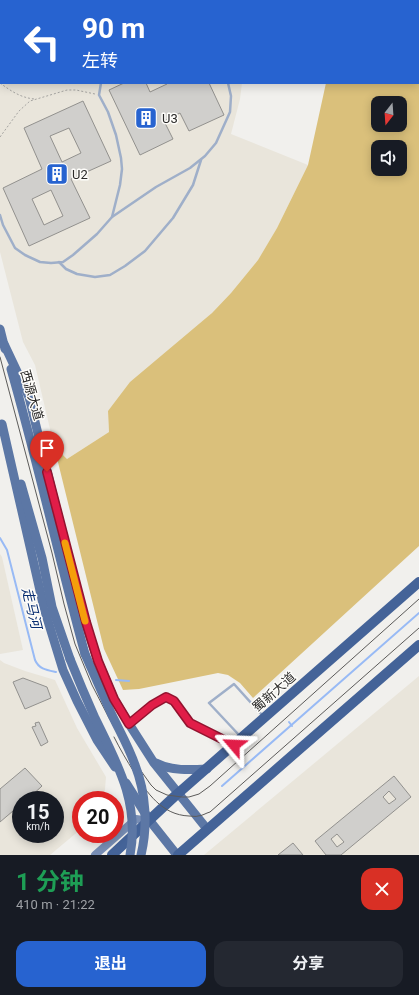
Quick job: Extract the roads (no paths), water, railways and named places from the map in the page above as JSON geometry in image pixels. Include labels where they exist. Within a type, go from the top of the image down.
[{"type":"highway","name":"蜀新大道","points":[[112,855],[419,582]]},
{"type":"highway","points":[[177,855],[419,645]]},
{"type":"main road","name":"西源大道","points":[[0,328],[31,440],[69,596],[86,654],[97,683],[136,766],[145,806],[141,855]]},
{"type":"main road","points":[[4,344],[29,397],[51,487],[98,661],[114,699],[154,763],[207,829]]},
{"type":"main road","points":[[1,421],[18,471],[42,558],[52,607],[82,690],[127,788],[132,814],[130,855]]},
{"type":"main road","points":[[1,421],[44,608],[63,670],[77,702],[97,740],[150,821],[177,855]]},
{"type":"main road","points":[[154,763],[171,768],[190,770],[207,769]]},
{"type":"street","points":[[96,855],[136,819],[150,821]]},
{"type":"lane","points":[[101,84],[99,95],[108,112],[122,158],[120,185],[112,217]]},
{"type":"lane","points":[[0,215],[3,225],[15,248],[25,255],[40,262],[63,262],[97,234],[112,217],[156,187],[190,168],[216,143],[226,124],[230,112],[231,96],[228,84]]},
{"type":"lane","points":[[60,262],[66,269],[77,274],[95,277],[110,275],[125,266],[145,251],[173,218],[193,186],[201,159]]},
{"type":"lane","points":[[238,742],[209,703],[234,684],[265,718]]},
{"type":"lane","points":[[129,724],[152,705],[166,697],[174,701],[190,723],[238,742]]},
{"type":"waterway","name":"走马河","points":[[0,538],[7,550],[35,660],[46,670],[56,672]]},
{"type":"waterway","points":[[222,786],[419,613]]},
{"type":"waterway","name":"走马河","points":[[116,680],[129,681]]},
{"type":"waterway","name":"走马河","points":[[289,722],[292,726]]},
{"type":"tram line","points":[[0,357],[75,644],[92,685],[109,718],[134,761],[156,790],[167,795],[182,797],[189,797],[199,794],[210,786],[419,599]]},
{"type":"tram line","points":[[114,737],[139,780],[156,802],[171,812],[179,815],[202,815],[210,812],[419,628]]},
{"type":"place","name":"U3","points":[[146,118]]},
{"type":"place","name":"U2","points":[[57,174]]}]
